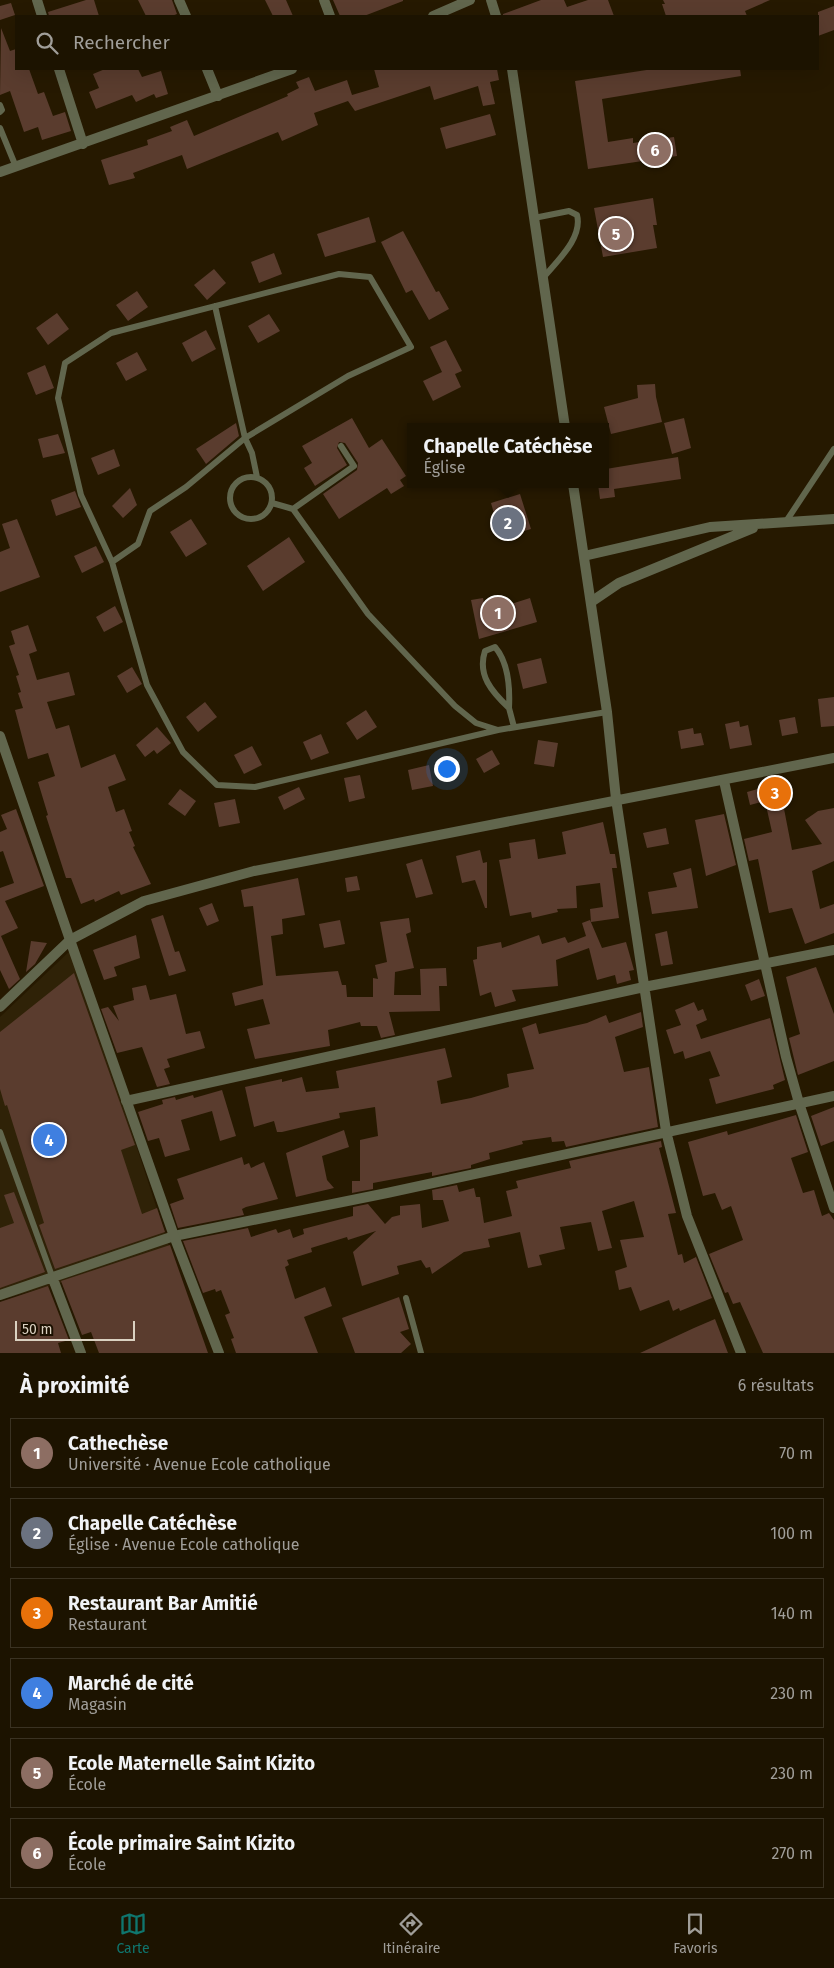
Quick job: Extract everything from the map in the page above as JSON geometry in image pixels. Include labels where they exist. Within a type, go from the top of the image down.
[{"type":"street","points":[[36,0],[42,15]]},
{"type":"street","points":[[179,0],[186,15]]},
{"type":"street","points":[[324,0],[330,15]]},
{"type":"street","points":[[435,15],[470,0]]},
{"type":"street","points":[[491,0],[496,15]]},
{"type":"street","points":[[59,70],[83,144]]},
{"type":"street","points":[[207,70],[218,96]]},
{"type":"street","points":[[0,172],[289,70]]},
{"type":"street","points":[[512,70],[564,423]]},
{"type":"street","points":[[575,488],[607,712],[616,799],[666,1131],[687,1216],[741,1353]]},
{"type":"street","points":[[584,556],[710,527],[785,524],[834,519]]},
{"type":"street","points":[[591,602],[619,583],[762,525]]},
{"type":"street","points":[[0,736],[126,1101],[174,1236],[219,1353]]},
{"type":"street","points":[[0,1007],[70,940],[144,901],[254,871],[616,799],[724,781],[834,758]]},
{"type":"street","points":[[724,781],[786,1057],[799,1104],[834,1208]]},
{"type":"street","points":[[126,1101],[644,987],[766,965],[834,950]]},
{"type":"street","points":[[0,1295],[174,1236],[387,1193],[834,1096]]},
{"type":"street","points":[[53,1278],[81,1353]]},
{"type":"lane","points":[[0,106],[2,110],[0,112]]},
{"type":"lane","points":[[0,128],[16,167]]},
{"type":"lane","points":[[534,218],[569,211],[577,215],[579,223],[570,246],[543,278]]},
{"type":"lane","points":[[112,562],[138,544],[150,511],[186,487],[245,438],[348,376],[411,348],[370,277],[339,274],[111,333],[64,363],[58,398],[81,495],[112,562],[147,685],[183,752],[217,785],[255,787],[498,730],[607,712]]},
{"type":"lane","points":[[215,306],[245,438],[252,453],[257,477]]},
{"type":"lane","points":[[293,509],[354,466],[341,446]]},
{"type":"lane","points":[[785,524],[834,449]]},
{"type":"lane","points":[[246,477],[257,477],[266,483],[272,492],[272,503],[266,513],[257,519],[246,519],[236,513],[230,503],[230,492],[236,483],[246,477]]},
{"type":"lane","points":[[272,503],[293,509],[374,621],[455,706],[476,723],[498,730]]},
{"type":"lane","points":[[509,708],[496,696],[487,682],[481,663],[486,651],[495,647],[501,654],[510,690],[509,708],[514,727]]},
{"type":"lane","points":[[0,1132],[53,1278]]},
{"type":"lane","points":[[406,1298],[421,1353]]},
{"type":"shaded area","points":[[72,949],[171,1252],[0,1300],[0,1017]]},
{"type":"building","points":[[86,0],[94,0],[99,15],[49,15],[48,12]]},
{"type":"building","points":[[138,0],[172,0],[177,14],[174,15],[146,15]]},
{"type":"building","points":[[265,0],[286,0],[293,15],[272,15]]},
{"type":"building","points":[[333,0],[403,0],[367,15],[340,15]]},
{"type":"building","points":[[541,0],[564,0],[567,7],[588,0],[608,0],[614,15],[503,15]]},
{"type":"building","points":[[663,0],[770,0],[745,11],[747,15],[666,15],[662,4],[665,4]]},
{"type":"building","points":[[11,3],[15,15],[0,20],[0,6]]},
{"type":"building","points":[[834,6],[834,30],[819,36],[818,12]]},
{"type":"building","points":[[1,28],[10,51],[15,49],[15,70],[29,70],[38,94],[44,92],[53,116],[65,112],[71,131],[42,140],[38,127],[24,132],[10,91],[0,95]]},
{"type":"building","points":[[103,70],[138,70],[142,77],[161,71],[168,94],[156,98],[154,94],[136,102],[132,95],[96,109],[89,92],[99,88],[93,74]]},
{"type":"building","points":[[374,70],[497,70],[499,80],[490,82],[495,104],[483,106],[478,86],[434,100],[430,86],[355,111],[348,101],[314,113],[318,125],[282,141],[278,132],[187,169],[182,155],[133,173],[135,178],[109,185],[101,160],[148,145],[147,140],[172,131],[170,127],[187,120],[194,136],[288,96],[287,94],[299,88],[296,82],[309,77],[315,91],[347,80],[352,95],[379,87]]},
{"type":"building","points":[[646,70],[740,70],[741,76],[602,99],[608,142],[633,138],[633,143],[674,137],[677,156],[588,169],[575,81]]},
{"type":"building","points":[[490,114],[496,135],[446,149],[440,128]]},
{"type":"building","points":[[653,198],[657,225],[653,225],[657,248],[603,257],[594,208]]},
{"type":"building","points":[[369,217],[376,242],[325,257],[317,234]]},
{"type":"building","points":[[403,231],[436,292],[439,291],[449,309],[429,320],[412,290],[406,293],[381,242]]},
{"type":"building","points":[[274,253],[282,274],[259,283],[251,262]]},
{"type":"building","points":[[214,269],[226,283],[207,300],[194,285]]},
{"type":"building","points":[[137,291],[148,307],[128,321],[116,305]]},
{"type":"building","points":[[57,313],[69,329],[48,345],[36,328]]},
{"type":"building","points":[[269,314],[280,331],[258,343],[248,326]]},
{"type":"building","points":[[206,330],[216,349],[192,362],[182,343]]},
{"type":"building","points":[[446,340],[462,371],[455,374],[461,387],[433,401],[423,381],[442,372],[430,347]]},
{"type":"building","points":[[137,352],[147,370],[126,381],[116,363]]},
{"type":"building","points":[[45,365],[54,388],[36,395],[27,373]]},
{"type":"building","points":[[655,384],[662,422],[611,434],[604,407],[638,398],[637,385]]},
{"type":"building","points":[[352,418],[369,448],[382,439],[406,476],[400,480],[404,486],[391,494],[387,488],[339,519],[323,494],[357,470],[358,463],[345,443],[339,442],[337,448],[347,465],[315,486],[304,468],[312,463],[302,446]]},
{"type":"building","points":[[684,418],[691,448],[672,454],[664,423]]},
{"type":"building","points":[[236,423],[239,436],[206,464],[196,449]]},
{"type":"building","points":[[58,434],[65,453],[43,458],[38,439]]},
{"type":"building","points":[[114,449],[120,466],[98,475],[91,458]]},
{"type":"building","points":[[678,457],[681,479],[614,489],[615,497],[600,499],[599,488],[609,488],[609,468]]},
{"type":"building","points":[[130,488],[137,505],[123,518],[112,506]]},
{"type":"building","points":[[75,491],[81,507],[56,516],[51,500]]},
{"type":"building","points":[[520,494],[531,529],[514,534],[508,513],[495,517],[491,503]]},
{"type":"building","points":[[17,519],[40,577],[0,592],[0,552],[10,548],[2,524]]},
{"type":"building","points":[[191,519],[207,544],[186,557],[170,532]]},
{"type":"building","points":[[289,537],[305,562],[263,591],[247,566]]},
{"type":"building","points":[[96,546],[104,562],[82,573],[74,556]]},
{"type":"building","points":[[483,598],[486,612],[530,598],[537,622],[479,639],[471,600]]},
{"type":"building","points":[[115,606],[123,622],[104,632],[96,617]]},
{"type":"building","points":[[28,625],[37,651],[29,654],[37,680],[69,672],[75,695],[47,702],[56,729],[69,725],[81,768],[115,754],[126,780],[108,787],[116,812],[124,809],[132,831],[129,832],[135,846],[133,847],[151,884],[121,895],[119,891],[95,902],[94,899],[81,904],[71,878],[66,878],[46,816],[48,815],[38,782],[55,776],[48,753],[28,759],[15,710],[23,708],[18,693],[21,692],[16,676],[19,675],[9,646],[15,644],[11,631]]},
{"type":"building","points":[[541,658],[547,683],[523,689],[517,664]]},
{"type":"building","points":[[132,667],[142,684],[127,693],[117,676]]},
{"type":"building","points":[[834,697],[834,726],[821,727],[818,699]]},
{"type":"building","points":[[205,702],[217,717],[198,732],[186,717]]},
{"type":"building","points":[[366,710],[377,727],[357,740],[346,723]]},
{"type":"building","points":[[795,717],[798,733],[782,736],[779,720]]},
{"type":"building","points":[[739,721],[740,727],[748,725],[752,745],[730,749],[725,724]]},
{"type":"building","points":[[157,727],[171,743],[157,754],[154,750],[145,757],[136,745]]},
{"type":"building","points":[[693,728],[694,734],[701,733],[704,745],[681,749],[678,731]]},
{"type":"building","points":[[321,734],[329,753],[311,760],[303,742]]},
{"type":"building","points":[[538,740],[558,743],[554,767],[534,764]]},
{"type":"building","points":[[252,746],[262,765],[244,774],[234,755]]},
{"type":"building","points":[[492,750],[500,764],[484,773],[476,759]]},
{"type":"building","points":[[429,765],[433,786],[412,790],[408,770]]},
{"type":"building","points":[[360,775],[365,798],[349,802],[344,778]]},
{"type":"building","points":[[779,783],[792,850],[822,844],[805,820],[818,811],[834,808],[834,861],[812,871],[820,909],[834,904],[834,933],[805,944],[792,908],[769,913],[758,859],[749,861],[744,839],[772,832],[765,801],[750,805],[747,792]]},
{"type":"building","points":[[299,787],[305,799],[284,810],[278,797]]},
{"type":"building","points":[[180,789],[196,801],[185,816],[168,804]]},
{"type":"building","points":[[235,799],[240,823],[219,827],[214,803]]},
{"type":"building","points":[[16,809],[44,886],[5,901],[18,928],[1,936],[20,979],[9,989],[0,970],[0,888],[14,883],[3,851],[0,852],[0,832],[7,829],[1,815]]},
{"type":"building","points":[[724,814],[736,865],[706,876],[695,820]]},
{"type":"building","points":[[603,822],[610,854],[615,854],[617,868],[612,868],[619,918],[591,922],[590,909],[603,907],[600,883],[576,886],[577,908],[557,909],[558,912],[532,918],[531,912],[510,916],[499,860],[511,858],[509,843],[535,839],[538,859],[566,854],[562,832]]},
{"type":"building","points":[[666,828],[669,844],[647,848],[643,833]]},
{"type":"building","points":[[480,850],[483,863],[487,862],[487,908],[485,908],[475,880],[462,883],[456,856]]},
{"type":"building","points":[[422,859],[433,894],[416,898],[406,864]]},
{"type":"building","points":[[691,868],[698,908],[652,914],[648,892],[677,887],[673,873]]},
{"type":"building","points":[[357,876],[360,890],[347,892],[345,878]]},
{"type":"building","points":[[298,878],[305,915],[282,919],[283,934],[271,936],[276,976],[338,971],[342,985],[346,985],[347,997],[373,997],[373,978],[378,979],[375,965],[387,962],[380,922],[409,918],[411,932],[406,934],[414,968],[395,972],[394,995],[421,995],[420,969],[446,968],[447,986],[439,986],[440,1011],[389,1012],[395,1035],[381,1038],[377,1026],[361,1026],[360,1022],[328,1030],[330,1046],[255,1059],[247,1029],[270,1024],[263,999],[235,1006],[232,993],[263,985],[253,906],[244,907],[241,890]]},
{"type":"building","points":[[212,903],[219,921],[207,926],[199,908]]},
{"type":"building","points":[[163,915],[175,952],[179,951],[186,971],[169,976],[151,919]]},
{"type":"building","points":[[340,920],[345,944],[324,948],[319,924]]},
{"type":"building","points":[[590,920],[602,948],[626,942],[634,970],[629,971],[631,980],[617,984],[615,975],[597,980],[589,948],[556,960],[558,986],[512,990],[516,1001],[495,1007],[491,992],[480,996],[473,960],[477,959],[477,947],[501,942],[502,948],[539,935],[542,944],[565,937],[568,943],[586,936],[582,923]]},
{"type":"building","points":[[667,931],[673,964],[661,966],[655,934]]},
{"type":"building","points":[[136,935],[140,958],[114,967],[117,976],[104,980],[93,950]]},
{"type":"building","points":[[31,941],[47,943],[35,964],[26,972]]},
{"type":"building","points":[[816,967],[834,1014],[834,1061],[798,1075],[789,1038],[800,1034],[786,977]]},
{"type":"building","points":[[74,973],[135,1145],[121,1150],[142,1214],[157,1208],[165,1232],[55,1269],[39,1225],[44,1223],[7,1105],[5,1106],[0,1089],[0,1032]]},
{"type":"building","points":[[759,979],[765,996],[751,1001],[745,985]]},
{"type":"building","points":[[146,985],[150,1000],[176,994],[186,1034],[200,1031],[205,1048],[167,1059],[170,1067],[164,1069],[170,1084],[157,1087],[142,1047],[117,1053],[101,1009],[108,1007],[119,1021],[113,1006],[134,1000],[132,988]]},
{"type":"building","points":[[694,1002],[698,1011],[703,1009],[707,1020],[696,1025],[701,1039],[770,1018],[785,1080],[773,1085],[774,1089],[716,1104],[709,1079],[720,1076],[710,1051],[685,1059],[683,1051],[674,1054],[666,1030],[681,1025],[675,1010]]},
{"type":"building","points":[[641,1012],[643,1027],[615,1037],[624,1072],[649,1067],[658,1127],[566,1147],[564,1141],[552,1142],[551,1137],[522,1141],[523,1144],[489,1153],[490,1159],[471,1165],[471,1168],[432,1176],[432,1172],[373,1183],[373,1189],[352,1193],[352,1181],[360,1181],[360,1140],[378,1136],[375,1107],[339,1113],[340,1118],[282,1132],[277,1132],[274,1121],[254,1127],[245,1087],[302,1077],[306,1092],[339,1088],[336,1071],[445,1048],[452,1077],[437,1081],[441,1104],[509,1087],[507,1074],[534,1069],[522,1028],[536,1023],[539,1034],[587,1023],[606,1015],[609,1023]]},
{"type":"building","points":[[222,1090],[236,1136],[220,1141],[212,1111],[181,1120],[190,1150],[165,1157],[159,1138],[148,1141],[138,1112],[163,1104],[162,1100],[175,1097],[176,1100],[193,1095],[194,1098]]},
{"type":"building","points":[[834,1107],[834,1141],[821,1146],[811,1116]]},
{"type":"building","points":[[796,1115],[808,1152],[791,1158],[803,1193],[814,1190],[822,1216],[829,1213],[834,1220],[834,1353],[763,1353],[740,1302],[733,1304],[728,1292],[725,1293],[709,1254],[743,1240],[731,1206],[722,1210],[715,1193],[703,1196],[688,1142],[727,1131],[728,1135]]},
{"type":"building","points":[[344,1130],[349,1147],[322,1156],[327,1180],[334,1188],[296,1197],[286,1153]]},
{"type":"building","points":[[661,1141],[662,1147],[659,1148],[676,1213],[668,1214],[678,1255],[682,1254],[684,1263],[696,1257],[712,1298],[680,1311],[679,1308],[673,1311],[669,1300],[640,1311],[631,1287],[619,1290],[615,1271],[627,1267],[620,1240],[644,1237],[634,1201],[602,1211],[612,1248],[598,1251],[591,1222],[560,1227],[565,1249],[539,1255],[542,1265],[528,1268],[520,1232],[488,1239],[490,1247],[464,1252],[432,1274],[430,1267],[426,1268],[421,1260],[397,1266],[399,1274],[362,1286],[353,1252],[376,1231],[348,1240],[347,1237],[311,1248],[312,1252],[287,1260],[289,1265],[285,1267],[295,1299],[325,1287],[332,1306],[304,1317],[318,1353],[236,1353],[231,1339],[234,1338],[225,1315],[230,1313],[221,1290],[216,1292],[215,1289],[203,1293],[183,1241],[248,1228],[251,1237],[276,1229],[278,1233],[290,1229],[293,1238],[304,1234],[303,1229],[353,1216],[353,1207],[368,1204],[385,1224],[392,1217],[400,1215],[400,1206],[420,1204],[422,1228],[449,1221],[443,1200],[433,1200],[432,1190],[457,1185],[459,1192],[474,1188],[476,1197],[480,1197],[484,1223],[512,1216],[506,1191],[518,1188],[516,1181],[571,1168],[569,1161]]},
{"type":"building","points":[[242,1157],[244,1165],[249,1163],[251,1168],[264,1162],[278,1199],[246,1207],[242,1209],[244,1215],[178,1228],[170,1204],[184,1199],[177,1179]]},
{"type":"building","points":[[14,1192],[45,1272],[0,1288],[0,1228],[14,1223],[4,1195]]},
{"type":"building","points":[[170,1245],[208,1353],[99,1353],[91,1332],[82,1335],[61,1281]]},
{"type":"building","points":[[48,1286],[69,1340],[58,1343],[61,1353],[0,1353],[0,1302]]},
{"type":"building","points":[[399,1297],[409,1329],[400,1332],[411,1344],[401,1353],[355,1353],[342,1318]]},
{"type":"building","points":[[715,1319],[728,1353],[640,1353],[694,1328]]},
{"type":"place","name":"École primaire Saint Kizito","points":[[655,150]]},
{"type":"place","name":"Ecole Maternelle Saint Kizito","points":[[616,234]]},
{"type":"place","name":"Chapelle Catéchèse","points":[[508,523]]},
{"type":"place","name":"Cathechèse","points":[[498,613]]},
{"type":"place","name":"Restaurant Bar Amitié","points":[[775,793]]},
{"type":"place","name":"Marché de cité","points":[[49,1140]]}]
